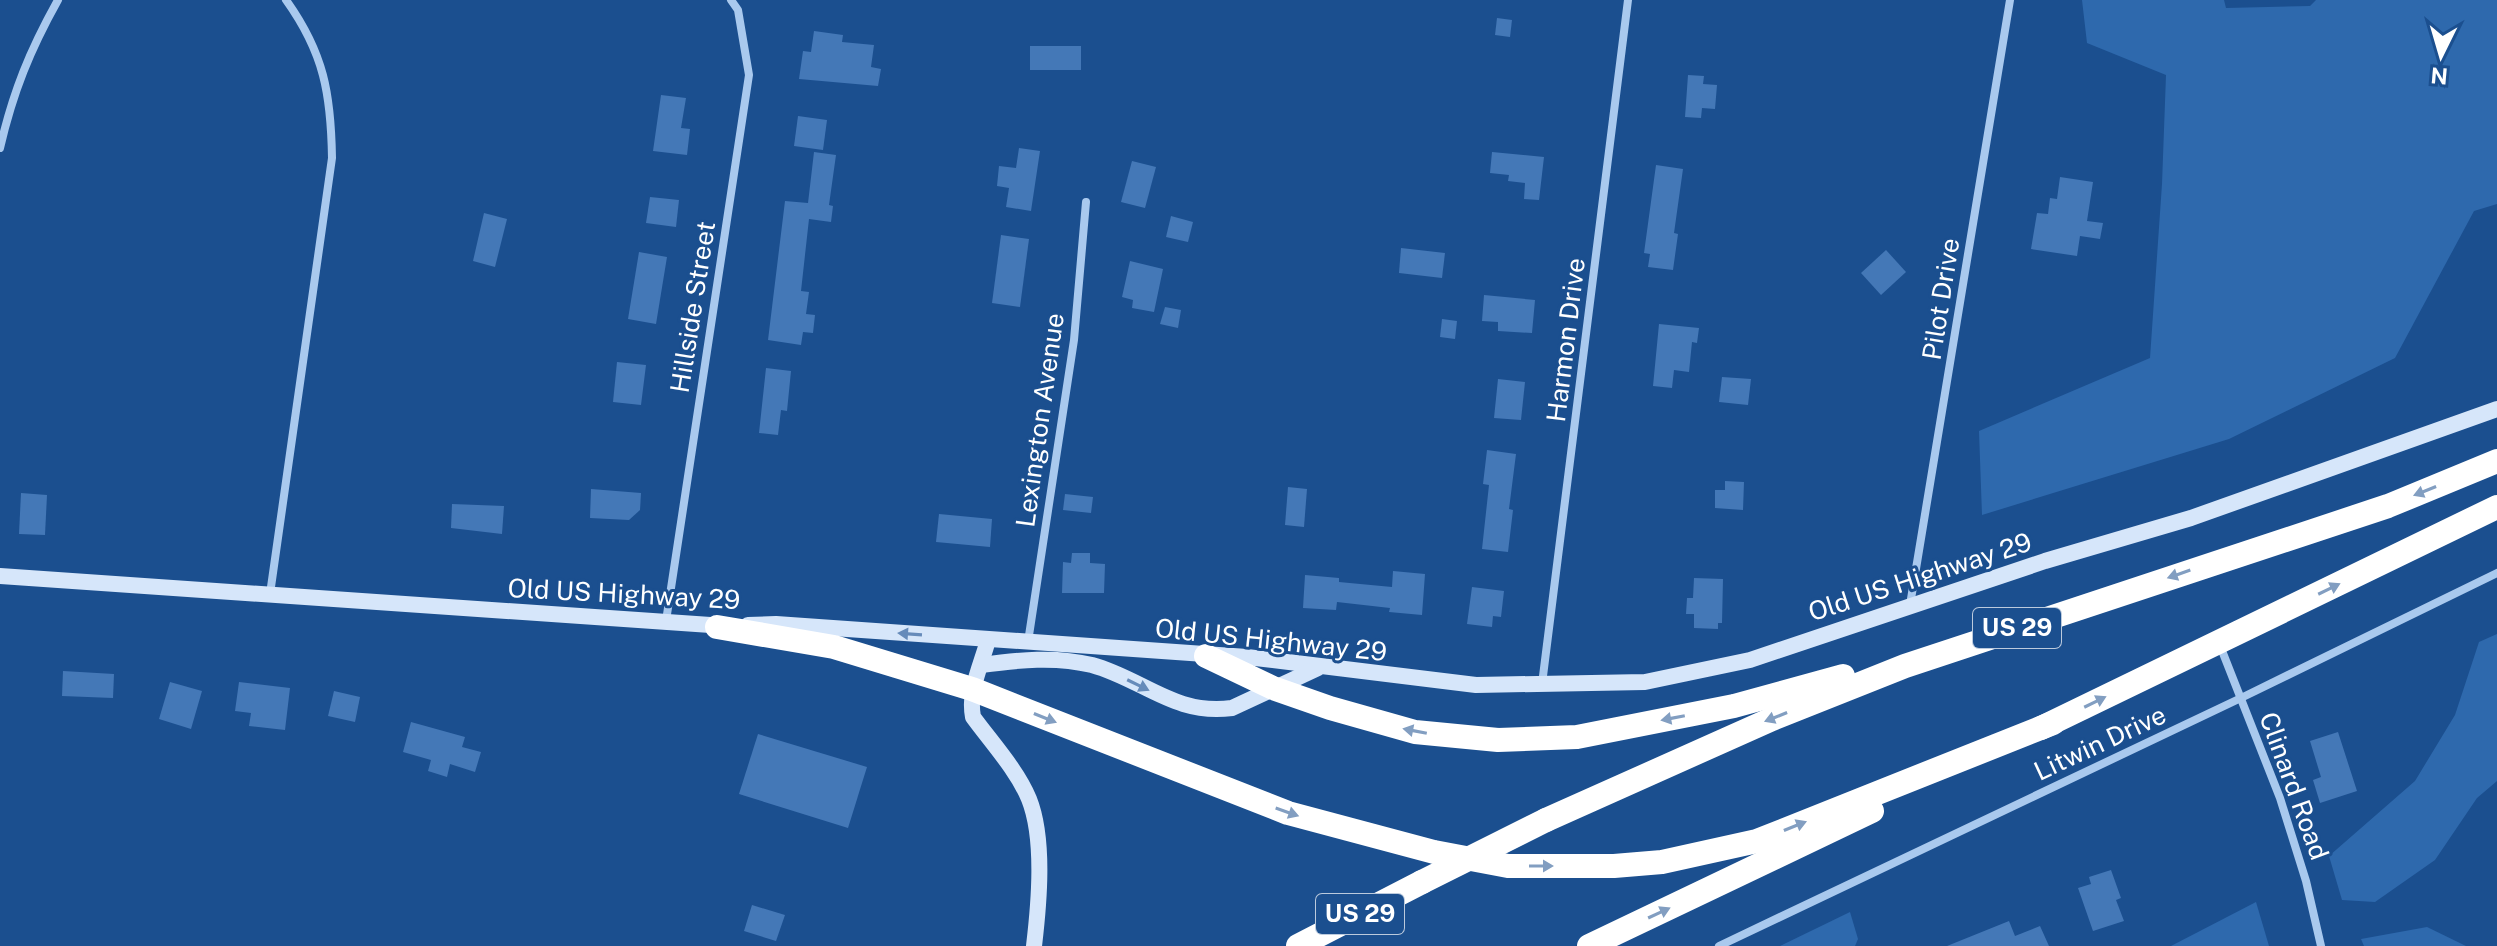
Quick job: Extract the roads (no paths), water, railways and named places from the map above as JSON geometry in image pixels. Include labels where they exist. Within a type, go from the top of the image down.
[{"type":"highway","name":"US 29","points":[[1298,946],[1546,820],[1772,719],[1905,666],[2388,506],[2497,461]]},
{"type":"highway","points":[[1589,946],[2497,507]]},
{"type":"highway","points":[[717,627],[834,647],[972,689],[1288,813],[1434,852],[1508,866],[1614,866],[1662,862],[1757,841],[2053,723]]},
{"type":"highway","points":[[1206,656],[1273,688],[1330,708],[1415,732],[1498,740],[1577,737],[1734,706],[2019,628]]},
{"type":"street","points":[[0,148],[12,98],[29,56],[58,0]]},
{"type":"street","points":[[270,594],[332,158],[332,115],[325,75],[303,25],[286,0]]},
{"type":"street","name":"Hillside Street","points":[[666,622],[749,75],[738,10],[731,0]]},
{"type":"street","name":"Harmon Drive","points":[[1542,685],[1628,0]]},
{"type":"street","name":"Pilot Drive","points":[[1910,605],[2010,0]]},
{"type":"street","name":"Lexington Avenue","points":[[1028,643],[1074,340],[1086,202]]},
{"type":"street","name":"Old US Highway 29","points":[[0,576],[717,627],[776,624],[1247,657],[1476,685],[1645,682],[1750,660],[2045,561],[2191,518],[2497,409]]},
{"type":"street","name":"Litwin Drive","points":[[1719,946],[2497,573]]},
{"type":"street","points":[[988,640],[972,689],[973,717],[1029,799],[1038,838],[1038,914],[1034,946]]},
{"type":"street","name":"Clinard Road","points":[[2219,642],[2280,798],[2306,881],[2321,946]]},
{"type":"street","points":[[981,665],[1037,658],[1067,660],[1095,666],[1177,704],[1201,710],[1232,708],[1319,668]]}]
